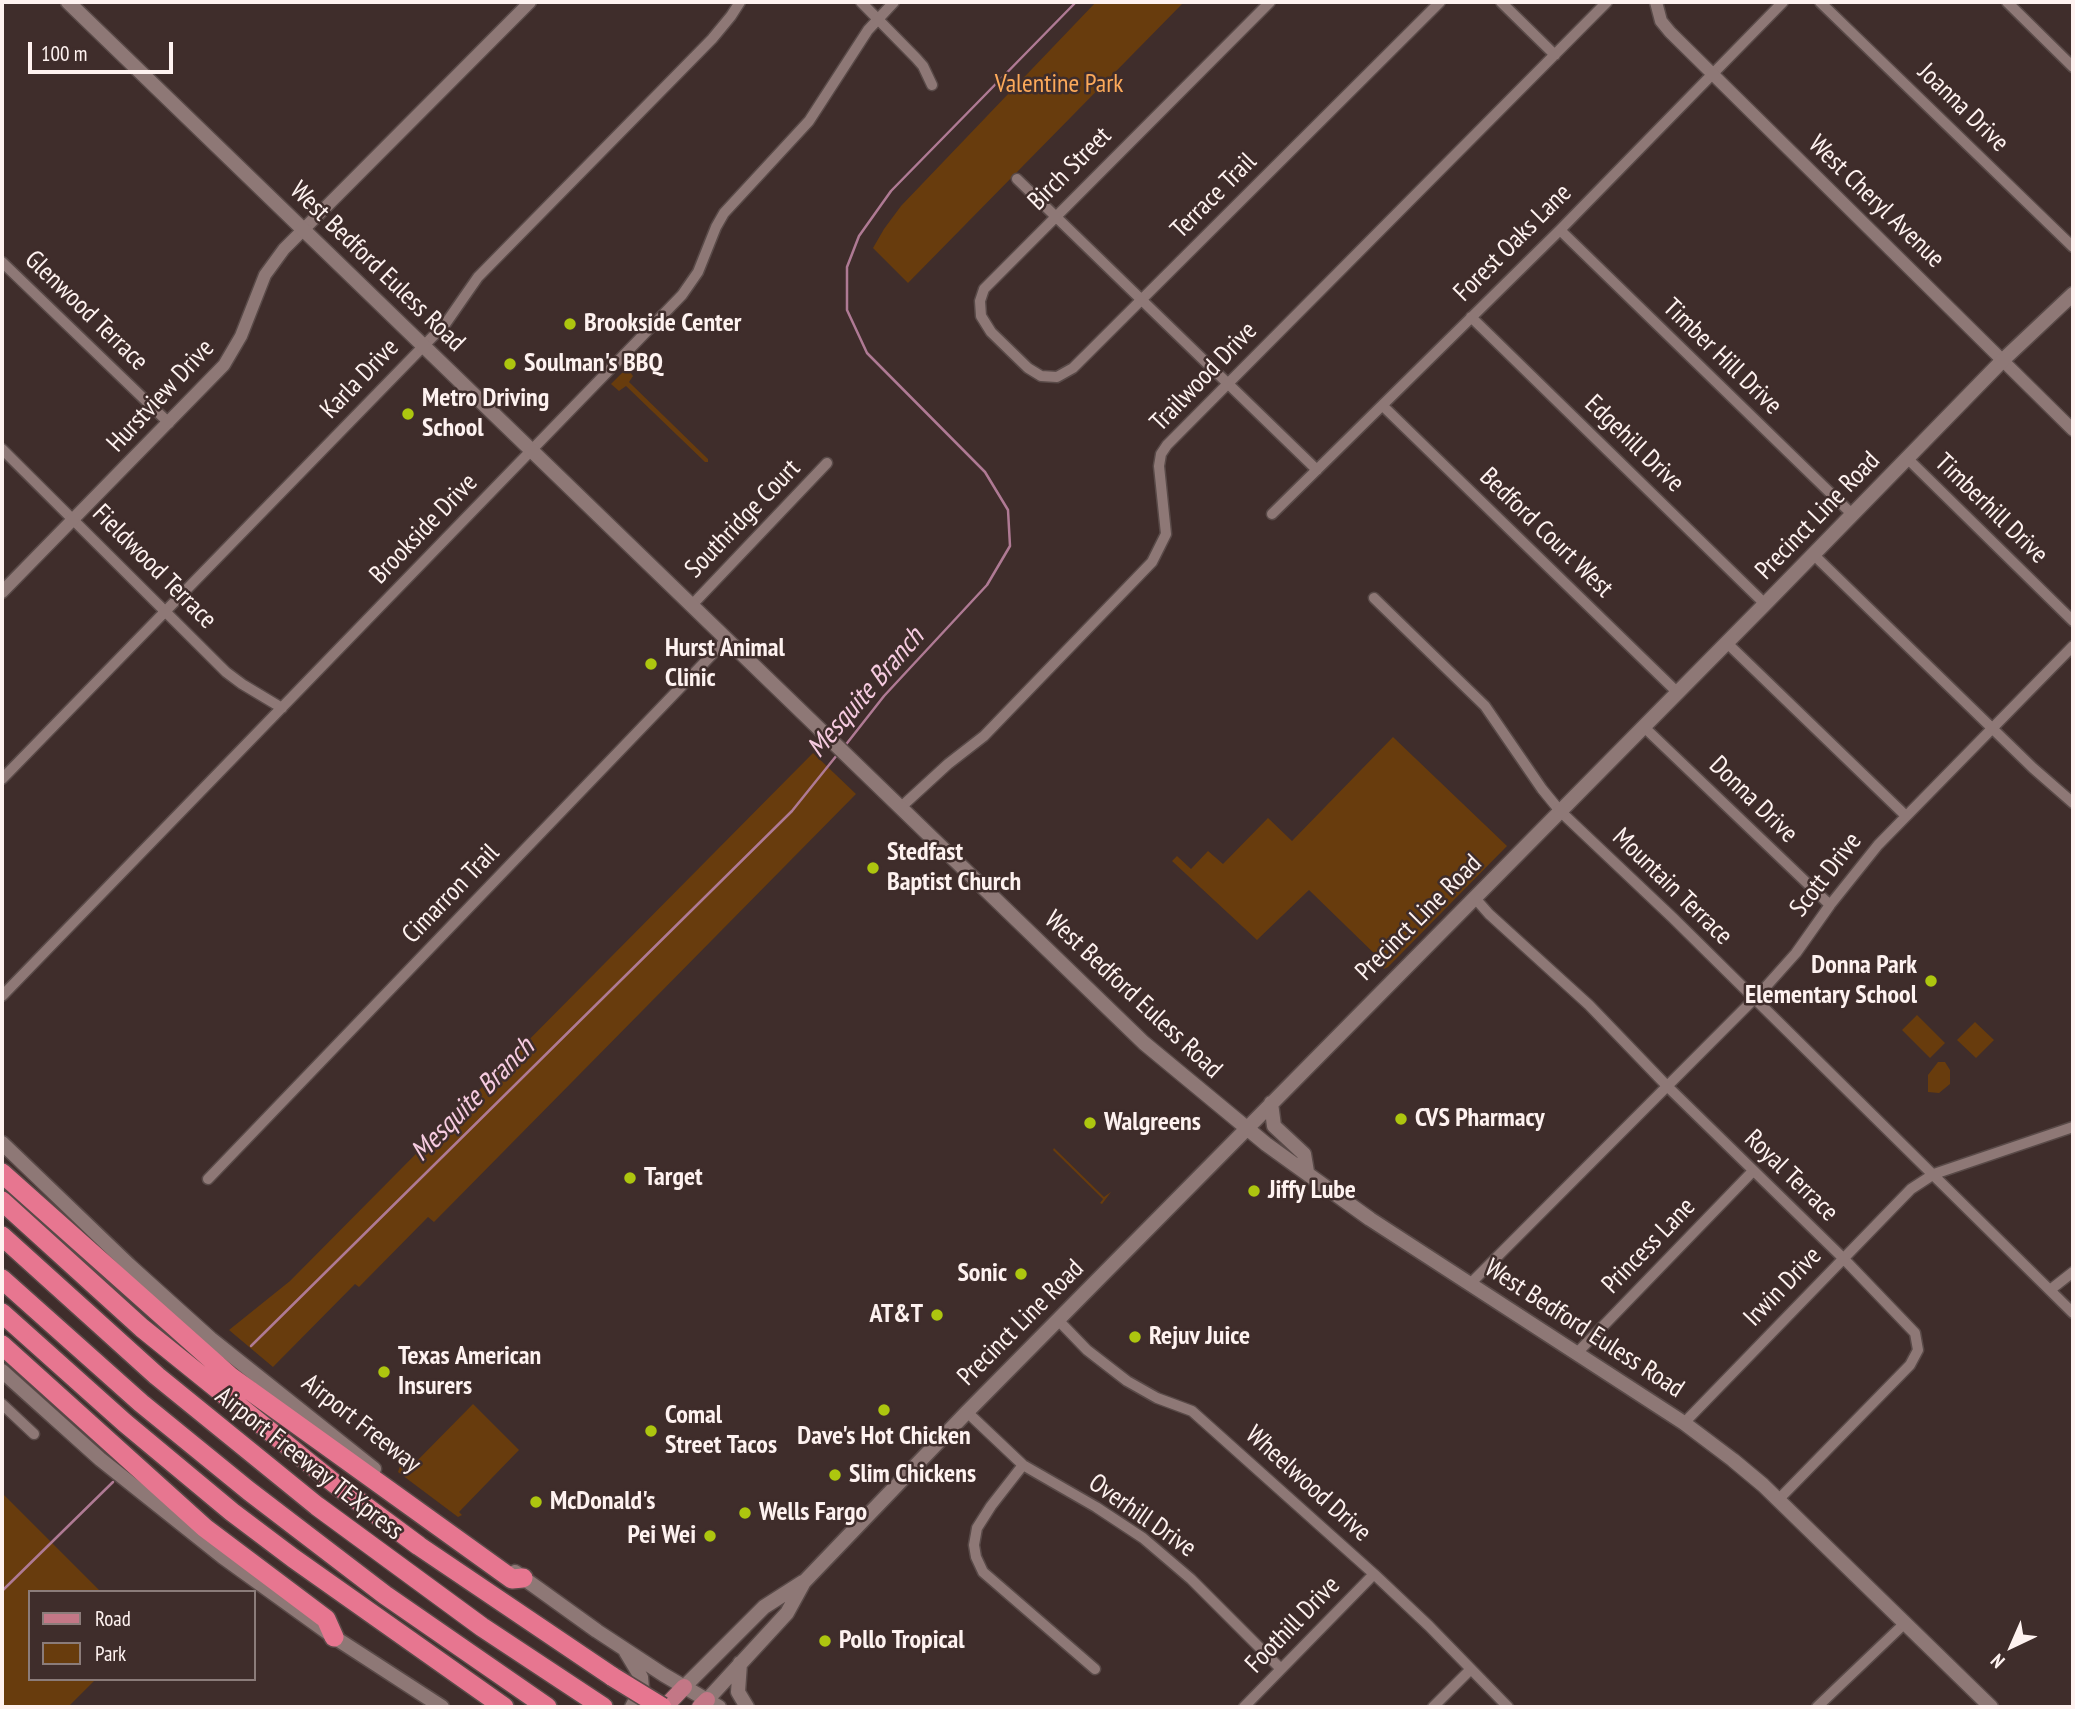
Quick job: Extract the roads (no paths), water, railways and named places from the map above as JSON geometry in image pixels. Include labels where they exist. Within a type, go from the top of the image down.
[{"type":"highway","points":[[2,1173],[240,1384],[512,1578],[523,1578]]},
{"type":"highway","points":[[2,1200],[142,1328],[334,1483],[419,1546],[613,1676],[664,1707]]},
{"type":"highway","name":"Airport Freeway TEXpress","points":[[2,1236],[157,1376],[317,1506],[482,1627],[603,1707]]},
{"type":"highway","points":[[2,1279],[141,1403],[260,1500],[385,1595],[547,1707]]},
{"type":"highway","points":[[2,1313],[125,1423],[232,1513],[504,1707]]},
{"type":"highway","points":[[2,1345],[205,1528],[326,1619],[334,1637]]},
{"type":"highway","points":[[293,1558],[302,1578],[482,1707]]},
{"type":"main road","name":"West Bedford Euless Road","points":[[68,2],[1133,1033],[1246,1128],[1370,1219],[1684,1423],[1733,1460],[1778,1500],[1991,1707]]},
{"type":"main road","name":"Precinct Line Road","points":[[664,1707],[764,1607],[804,1582],[1246,1128],[1678,693],[2003,360],[2073,294]]},
{"type":"main road","points":[[1271,1103],[1274,1126],[1304,1154],[1307,1172]]},
{"type":"main road","name":"Airport Freeway","points":[[2,1143],[128,1265],[234,1359],[365,1462],[523,1578],[709,1705]]},
{"type":"main road","points":[[2,1371],[100,1459],[213,1549],[334,1637],[442,1707]]},
{"type":"main road","name":"Precinct Line Road","points":[[709,1705],[740,1663],[787,1613],[804,1582]]},
{"type":"main road","points":[[624,1648],[641,1677],[642,1688],[632,1707]]},
{"type":"main road","points":[[740,1663],[738,1692],[747,1707]]},
{"type":"street","name":"Hurstview Drive","points":[[2,592],[224,365],[241,336],[272,263],[530,2]]},
{"type":"street","name":"Karla Drive","points":[[2,779],[446,323],[478,277],[712,39],[740,2]]},
{"type":"street","points":[[861,2],[923,66],[932,85]]},
{"type":"street","name":"Brookside Drive","points":[[2,996],[682,295],[698,272],[724,213],[809,121],[878,18],[894,2]]},
{"type":"street","name":"Birch Street","points":[[1009,349],[991,332],[981,316],[979,301],[984,289],[1270,2]]},
{"type":"street","name":"Terrace Trail","points":[[1009,349],[1028,369],[1041,376],[1057,377],[1073,368],[1440,2]]},
{"type":"street","points":[[1501,2],[1555,55]]},
{"type":"street","name":"Trailwood Drive","points":[[900,808],[948,764],[985,736],[1152,562],[1166,534],[1159,466],[1161,454],[1167,445],[1607,2]]},
{"type":"street","name":"West Cheryl Avenue","points":[[1656,2],[1661,21],[1712,74],[2073,430]]},
{"type":"street","name":"Forest Oaks Lane","points":[[1272,514],[1560,230],[1783,2]]},
{"type":"street","name":"Joanna Drive","points":[[1820,2],[2073,247]]},
{"type":"street","points":[[2007,2],[2073,67]]},
{"type":"street","points":[[1017,179],[1317,470]]},
{"type":"street","name":"Timber Hill Drive","points":[[1560,230],[1853,515]]},
{"type":"street","name":"Glenwood Terrace","points":[[2,262],[169,423]]},
{"type":"street","name":"Edgehill Drive","points":[[1471,317],[1765,604]]},
{"type":"street","name":"Bedford Court West","points":[[1383,406],[1678,693]]},
{"type":"street","name":"Fieldwood Terrace","points":[[2,449],[242,684],[282,708]]},
{"type":"street","name":"Timberhill Drive","points":[[1908,459],[2073,621]]},
{"type":"street","name":"Southridge Court","points":[[691,606],[827,463]]},
{"type":"street","points":[[1814,555],[2033,768],[2073,803]]},
{"type":"street","name":"Mountain Terrace","points":[[1374,598],[1485,706],[1560,811],[1673,918],[2073,1312]]},
{"type":"street","name":"Cimarron Trail","points":[[208,1179],[726,640]]},
{"type":"street","points":[[1727,643],[1906,816]]},
{"type":"street","name":"Scott Drive","points":[[1470,1284],[1754,999],[1790,960],[1878,845],[2073,646]]},
{"type":"street","name":"Donna Drive","points":[[1644,727],[1830,905]]},
{"type":"street","name":"Royal Terrace","points":[[1474,897],[1498,923],[1589,1005],[1915,1333],[1918,1350],[1910,1365],[1778,1500]]},
{"type":"street","name":"Irwin Drive","points":[[1684,1423],[1911,1189],[1934,1174],[2073,1127]]},
{"type":"street","name":"Princess Lane","points":[[1577,1353],[1753,1171]]},
{"type":"street","points":[[2050,1290],[2073,1272]]},
{"type":"street","name":"Wheelwood Drive","points":[[1059,1321],[1087,1350],[1127,1381],[1157,1398],[1192,1411],[1374,1574],[1508,1707]]},
{"type":"street","points":[[2,1404],[34,1434]]},
{"type":"street","name":"Overhill Drive","points":[[967,1412],[1023,1465],[1143,1538],[1191,1579],[1281,1669]]},
{"type":"street","points":[[1023,1465],[977,1528],[974,1545],[976,1557],[983,1572],[1096,1670]]},
{"type":"street","name":"Foothill Drive","points":[[1244,1707],[1374,1574]]},
{"type":"street","points":[[1816,1707],[1905,1623]]},
{"type":"street","points":[[1433,1707],[1471,1669]]},
{"type":"waterway","name":"Mesquite Branch","points":[[844,747],[884,696],[987,585],[1010,546],[1008,510],[985,472],[867,353],[847,310],[847,267],[859,236],[891,191],[1076,2]]},
{"type":"waterway","name":"Mesquite Branch","points":[[251,1346],[792,811],[837,755]]},
{"type":"waterway","name":"Mesquite Branch","points":[[2,1591],[113,1482]]},
{"type":"place","name":"Brookside Center","points":[[570,324]]},
{"type":"place","name":"Soulman's BBQ","points":[[510,364]]},
{"type":"place","name":"Metro Driving School","points":[[408,414]]},
{"type":"place","name":"Hurst Animal Clinic","points":[[651,664]]},
{"type":"place","name":"Stedfast Baptist Church","points":[[873,868]]},
{"type":"place","name":"Donna Park Elementary School","points":[[1931,981]]},
{"type":"place","name":"CVS Pharmacy","points":[[1401,1119]]},
{"type":"place","name":"Walgreens","points":[[1090,1123]]},
{"type":"place","name":"Target","points":[[630,1178]]},
{"type":"place","name":"Jiffy Lube","points":[[1254,1191]]},
{"type":"place","name":"Sonic","points":[[1021,1274]]},
{"type":"place","name":"AT&T","points":[[937,1315]]},
{"type":"place","name":"Rejuv Juice","points":[[1135,1337]]},
{"type":"place","name":"Texas American Insurers","points":[[384,1372]]},
{"type":"place","name":"Dave's Hot Chicken","points":[[884,1410]]},
{"type":"place","name":"Comal Street Tacos","points":[[651,1431]]},
{"type":"place","name":"Slim Chickens","points":[[835,1475]]},
{"type":"place","name":"McDonald's","points":[[536,1502]]},
{"type":"place","name":"Wells Fargo","points":[[745,1513]]},
{"type":"place","name":"Pei Wei","points":[[710,1536]]},
{"type":"place","name":"Pollo Tropical","points":[[825,1641]]},
{"type":"park label","name":"Valentine Park","points":[[1059,85]]}]
